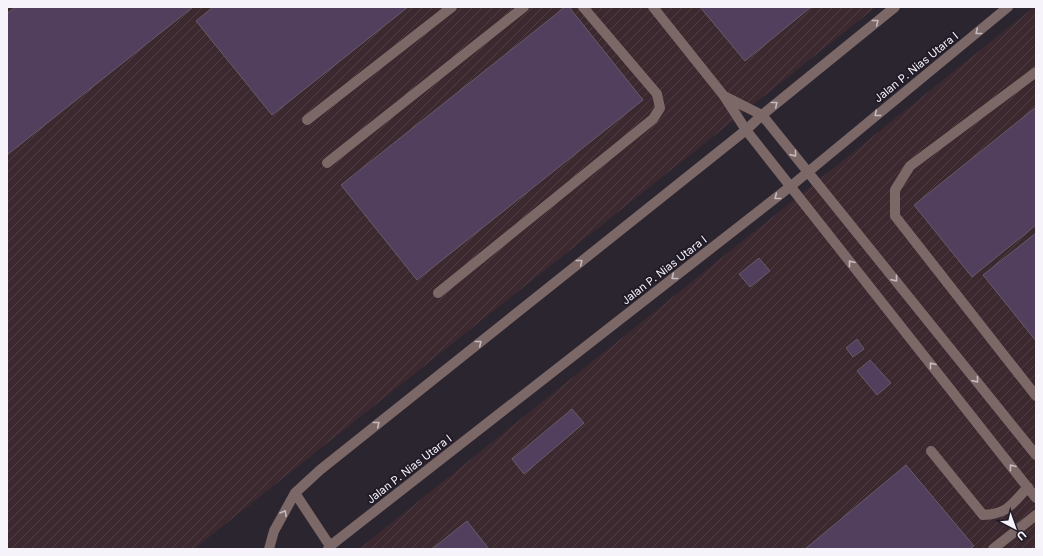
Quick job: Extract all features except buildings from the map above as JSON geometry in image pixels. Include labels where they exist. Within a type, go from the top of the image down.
[{"type":"street","points":[[307,120],[452,7]]},
{"type":"street","points":[[327,163],[524,7]]},
{"type":"street","points":[[438,293],[653,119],[660,108],[657,94],[583,7]]},
{"type":"street","points":[[652,7],[724,96],[746,130],[1036,498]]},
{"type":"street","points":[[269,549],[274,531],[295,493],[320,470],[746,130],[762,115],[895,7]]},
{"type":"street","name":"Jalan P. Nias Utara I","points":[[329,547],[791,186],[1008,7]]},
{"type":"street","points":[[1036,72],[910,166],[895,190],[895,216],[1036,396]]},
{"type":"street","points":[[724,96],[762,115],[1036,455]]},
{"type":"street","points":[[931,451],[983,515],[1005,511],[1028,488]]},
{"type":"street","points":[[295,493],[329,547]]},
{"type":"street","points":[[993,549],[1036,515]]},
{"type":"shaded area","points":[[7,7],[876,7],[194,549],[7,549]]},
{"type":"shaded area","points":[[1034,7],[1036,7],[1036,549],[359,549]]}]
